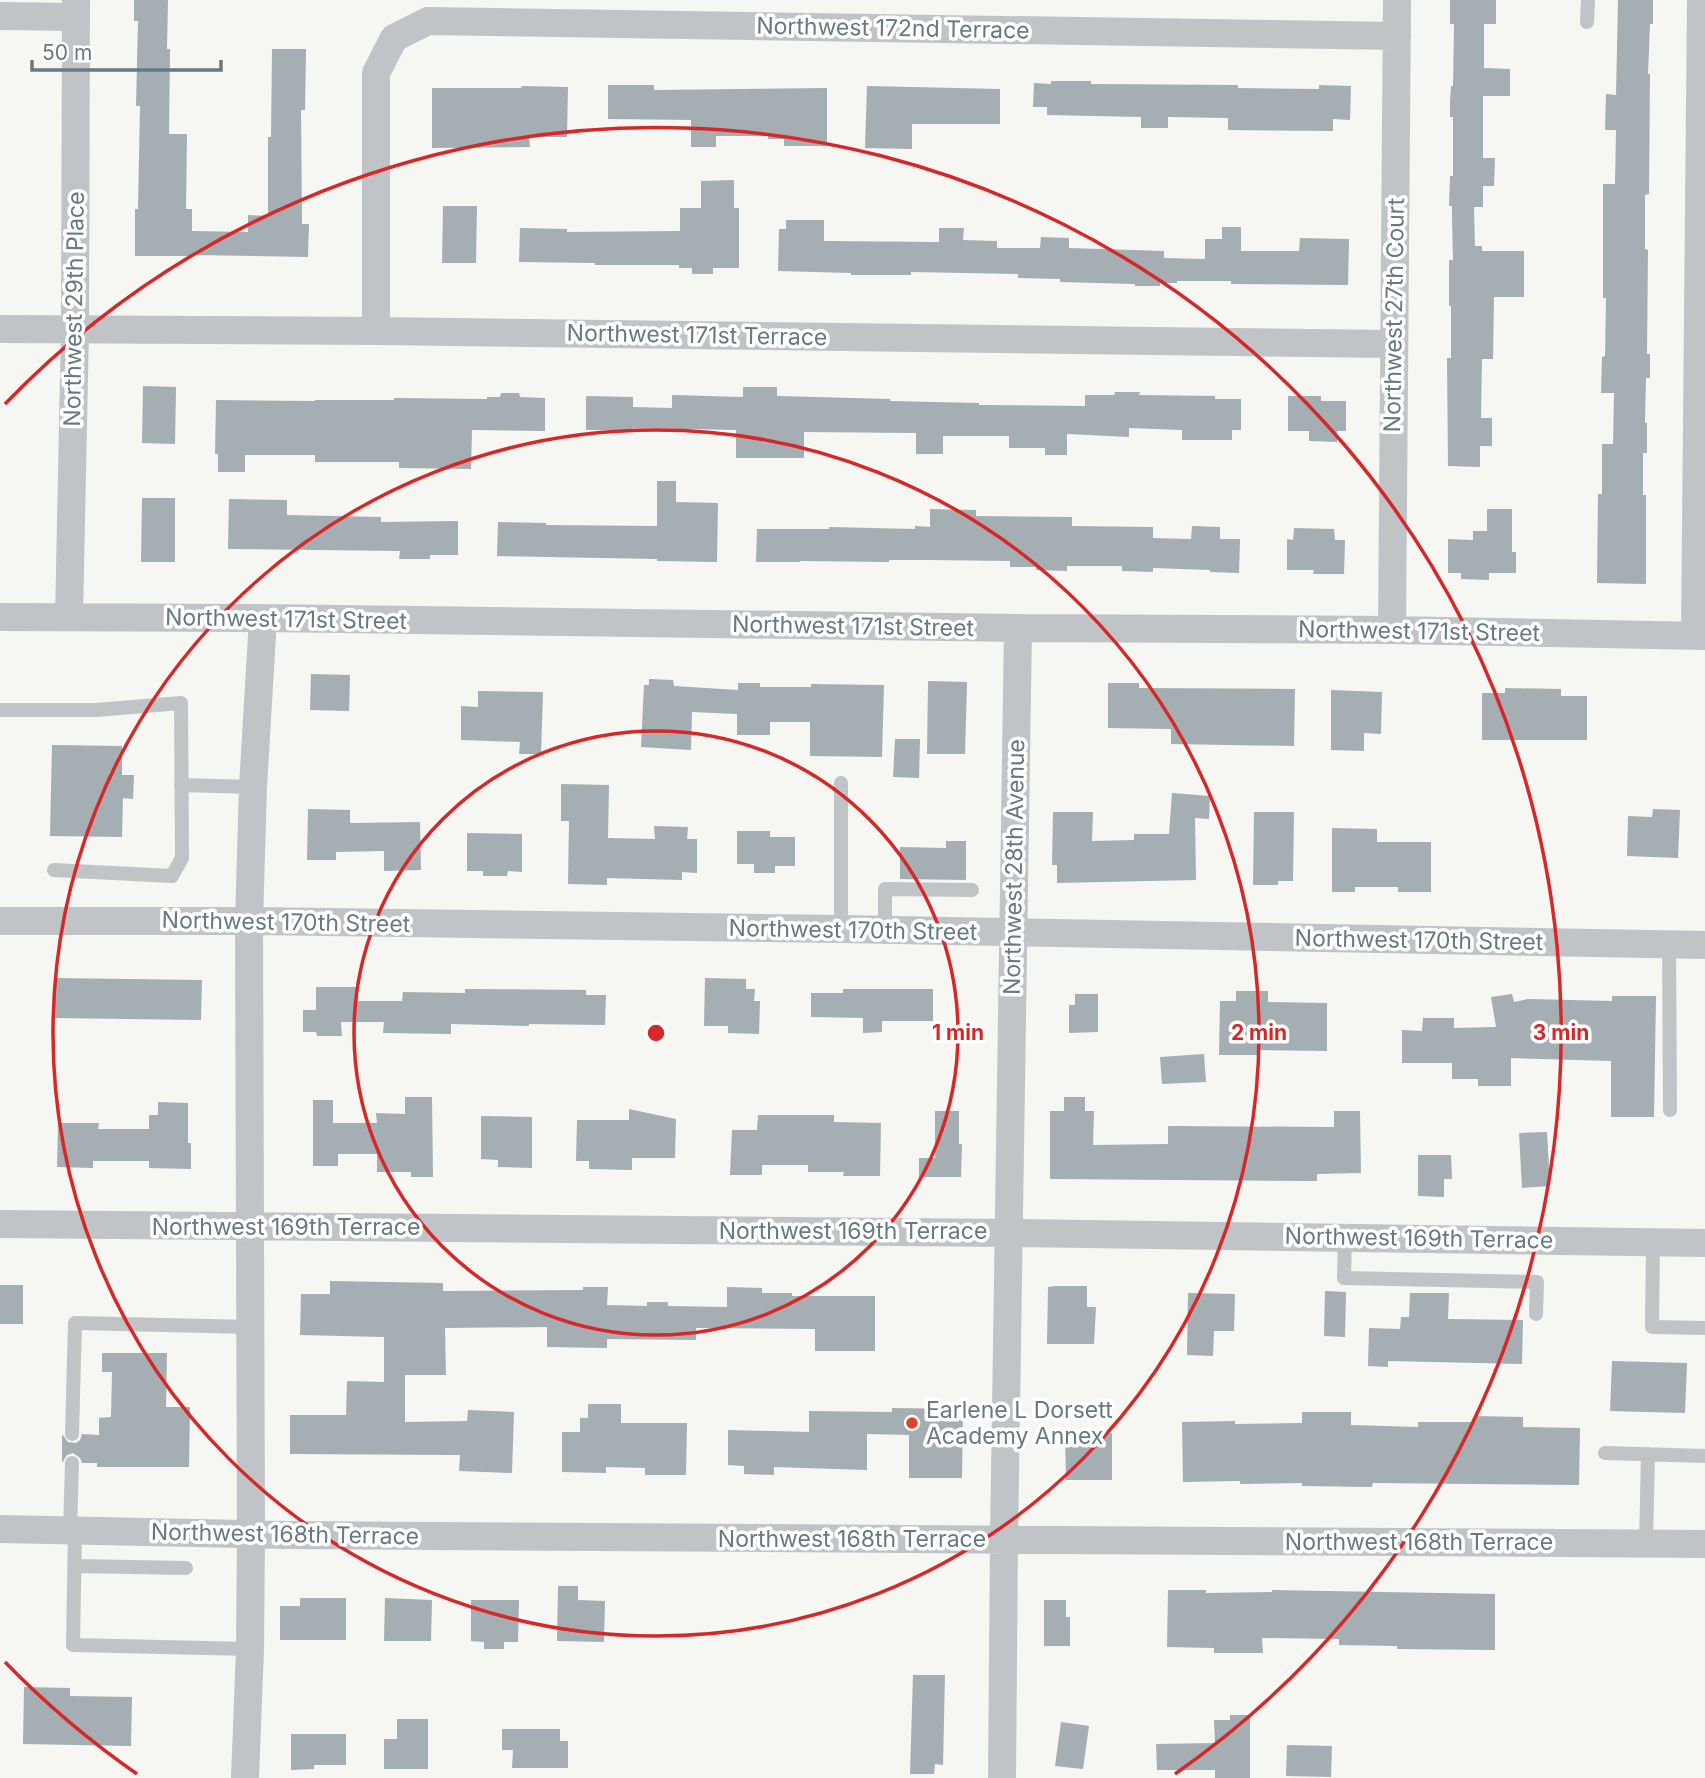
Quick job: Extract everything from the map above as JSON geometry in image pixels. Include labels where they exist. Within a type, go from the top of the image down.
[{"type":"street","name":"Northwest 27th Court","points":[[1392,630],[1397,0]]},
{"type":"street","points":[[1700,636],[1701,0]]},
{"type":"street","points":[[0,16],[76,8]]},
{"type":"street","name":"Northwest 29th Place","points":[[69,617],[75,330],[76,8]]},
{"type":"street","name":"Northwest 172nd Terrace","points":[[376,331],[376,73],[394,38],[428,21],[1397,36]]},
{"type":"street","name":"Northwest 171st Terrace","points":[[0,329],[1393,344]]},
{"type":"street","name":"Northwest 171st Street","points":[[0,617],[1392,630],[1700,636]]},
{"type":"street","points":[[245,1778],[251,1534],[249,921],[253,787],[263,618]]},
{"type":"street","name":"Northwest 28th Avenue","points":[[1002,1778],[1018,628]]},
{"type":"street","name":"Northwest 170th Street","points":[[0,921],[249,921],[841,929],[1705,945]]},
{"type":"street","name":"Northwest 169th Terrace","points":[[0,1224],[1009,1233],[1705,1243]]},
{"type":"street","name":"Northwest 168th Terrace","points":[[0,1530],[1705,1544]]},
{"type":"lane","points":[[1587,22],[1588,0]]},
{"type":"lane","points":[[0,710],[96,710],[181,703],[182,858],[172,876],[54,870]]},
{"type":"lane","points":[[841,783],[841,929]]},
{"type":"lane","points":[[181,785],[253,787]]},
{"type":"lane","points":[[885,930],[885,889],[972,890]]},
{"type":"lane","points":[[1669,945],[1670,1110]]},
{"type":"lane","points":[[1345,1237],[1344,1278],[1537,1282],[1536,1314]]},
{"type":"lane","points":[[1653,1242],[1652,1327],[1705,1328]]},
{"type":"lane","points":[[72,1434],[75,1323],[251,1327]]},
{"type":"lane","points":[[1605,1454],[1705,1456]]},
{"type":"lane","points":[[1646,1543],[1648,1454]]},
{"type":"lane","points":[[72,1463],[75,1566],[73,1645],[250,1649]]},
{"type":"lane","points":[[75,1566],[186,1568]]},
{"type":"building","points":[[134,0],[168,0],[169,134],[187,134],[186,209],[192,209],[192,231],[248,232],[248,215],[268,216],[272,49],[306,49],[305,110],[301,110],[302,224],[309,224],[308,257],[135,256],[140,106],[136,106],[138,21],[134,21]]},
{"type":"building","points":[[1450,0],[1496,0],[1496,24],[1484,24],[1484,68],[1510,69],[1510,96],[1483,96],[1483,158],[1495,158],[1494,186],[1483,186],[1483,207],[1474,207],[1475,246],[1482,246],[1482,251],[1524,251],[1524,297],[1494,297],[1493,359],[1482,359],[1481,418],[1492,418],[1492,446],[1480,446],[1480,467],[1448,466],[1447,358],[1451,358],[1449,260],[1453,260],[1452,206],[1449,206],[1450,176],[1453,176],[1453,117],[1450,117],[1450,102],[1453,86],[1454,24],[1450,24]]},
{"type":"building","points":[[1618,0],[1653,0],[1648,74],[1649,194],[1645,195],[1645,249],[1648,250],[1647,354],[1650,354],[1650,378],[1646,378],[1647,453],[1643,453],[1646,584],[1597,583],[1598,494],[1602,494],[1602,444],[1613,444],[1614,393],[1601,393],[1606,298],[1603,298],[1603,184],[1615,184],[1616,130],[1605,130],[1606,94],[1616,95]]},
{"type":"building","points":[[1051,81],[1091,81],[1091,84],[1238,85],[1238,88],[1319,89],[1319,85],[1351,86],[1350,120],[1333,119],[1333,131],[1228,130],[1228,118],[1168,117],[1168,128],[1141,128],[1141,117],[1047,115],[1047,107],[1033,107],[1034,83],[1051,84]]},
{"type":"building","points":[[608,85],[654,85],[654,90],[827,88],[827,146],[784,146],[784,139],[768,139],[768,136],[716,136],[716,147],[691,147],[691,120],[608,119]]},
{"type":"building","points":[[867,86],[1000,89],[1000,124],[912,124],[912,149],[865,148]]},
{"type":"building","points":[[568,87],[567,137],[529,137],[530,147],[432,148],[432,88]]},
{"type":"building","points":[[734,180],[734,208],[739,208],[739,268],[713,268],[713,274],[692,274],[692,268],[679,268],[679,265],[519,262],[520,228],[567,229],[567,232],[680,231],[680,208],[701,208],[701,181]]},
{"type":"building","points":[[443,206],[477,206],[476,263],[442,263]]},
{"type":"building","points":[[786,220],[824,220],[824,241],[939,242],[939,228],[964,228],[963,240],[997,241],[997,248],[1040,248],[1041,237],[1069,238],[1069,248],[1164,251],[1164,258],[1205,259],[1205,239],[1222,239],[1222,227],[1241,227],[1241,251],[1299,251],[1300,238],[1349,239],[1348,285],[1177,281],[1160,283],[1160,286],[1135,286],[1018,278],[1018,274],[911,272],[911,275],[851,275],[778,271],[779,229],[786,229]]},
{"type":"building","points":[[143,386],[176,387],[175,444],[142,443]]},
{"type":"building","points":[[743,387],[777,387],[777,396],[979,405],[1085,406],[1085,395],[1114,395],[1115,392],[1215,396],[1215,399],[1241,399],[1241,430],[1232,430],[1232,440],[1182,440],[1182,430],[1129,428],[1129,437],[1067,434],[1067,455],[1045,455],[1045,448],[1009,448],[1009,436],[943,436],[943,454],[916,454],[916,433],[804,432],[804,458],[736,458],[736,430],[586,430],[586,396],[633,397],[633,407],[672,408],[672,395],[743,397]]},
{"type":"building","points":[[501,393],[545,398],[545,431],[472,430],[471,469],[399,468],[399,462],[315,462],[315,455],[245,455],[245,472],[218,472],[218,454],[215,454],[216,400],[487,399],[500,397]]},
{"type":"building","points":[[1288,396],[1321,396],[1321,401],[1346,401],[1346,431],[1337,431],[1337,442],[1309,441],[1309,431],[1288,431]]},
{"type":"building","points":[[657,481],[676,481],[676,502],[718,503],[717,562],[497,556],[498,522],[657,526]]},
{"type":"building","points":[[142,498],[175,498],[175,562],[141,562]]},
{"type":"building","points":[[229,499],[287,500],[287,515],[381,517],[381,522],[458,521],[458,555],[399,559],[400,551],[228,549]]},
{"type":"building","points":[[930,509],[976,510],[976,516],[1072,517],[1072,526],[1153,527],[1153,538],[1191,539],[1192,526],[1220,527],[1220,539],[1240,539],[1239,573],[1153,568],[1153,572],[1122,571],[1122,566],[1067,566],[1067,571],[1036,570],[1036,567],[1010,567],[1010,561],[756,562],[757,529],[915,529],[915,526],[930,527]]},
{"type":"building","points":[[1487,509],[1512,509],[1512,552],[1516,552],[1516,573],[1489,573],[1489,580],[1461,579],[1461,573],[1448,573],[1448,539],[1473,540],[1473,531],[1487,531]]},
{"type":"building","points":[[1294,528],[1334,529],[1335,540],[1345,540],[1344,574],[1313,574],[1314,570],[1287,570],[1287,539],[1293,540]]},
{"type":"building","points":[[311,674],[350,675],[349,711],[310,710]]},
{"type":"building","points":[[649,679],[673,680],[674,686],[738,690],[738,683],[760,683],[760,687],[811,687],[811,684],[884,685],[882,757],[810,756],[810,722],[770,722],[770,735],[737,735],[737,714],[692,712],[691,750],[641,747],[644,685],[649,685]]},
{"type":"building","points":[[928,681],[967,682],[965,754],[927,754]]},
{"type":"building","points":[[1108,683],[1139,683],[1139,688],[1295,689],[1294,746],[1171,744],[1171,729],[1108,728]]},
{"type":"building","points":[[1505,688],[1561,689],[1561,696],[1587,696],[1587,740],[1482,740],[1482,693],[1505,693]]},
{"type":"building","points":[[1331,690],[1382,692],[1381,734],[1364,733],[1364,751],[1331,750]]},
{"type":"building","points":[[478,691],[543,692],[541,754],[519,754],[520,742],[461,740],[461,706],[478,707]]},
{"type":"building","points":[[895,739],[920,739],[919,778],[893,777]]},
{"type":"building","points":[[52,745],[122,746],[122,775],[134,775],[133,799],[123,798],[122,837],[50,836]]},
{"type":"building","points":[[561,784],[609,785],[608,838],[655,839],[654,826],[688,827],[687,839],[697,839],[697,873],[682,872],[682,880],[607,878],[607,885],[568,884],[569,821],[561,821]]},
{"type":"building","points":[[1172,793],[1210,796],[1209,819],[1195,818],[1196,880],[1057,883],[1057,865],[1052,865],[1053,812],[1093,812],[1092,841],[1134,840],[1134,834],[1169,834]]},
{"type":"building","points":[[308,809],[350,810],[350,823],[420,822],[421,870],[384,871],[384,851],[336,852],[336,860],[307,860]]},
{"type":"building","points":[[1653,809],[1680,810],[1678,858],[1627,856],[1628,816],[1652,817]]},
{"type":"building","points":[[1254,812],[1294,812],[1293,881],[1278,881],[1278,885],[1253,885]]},
{"type":"building","points":[[1332,828],[1377,829],[1377,842],[1431,842],[1431,892],[1398,892],[1398,887],[1355,887],[1355,892],[1332,892]]},
{"type":"building","points":[[737,831],[770,831],[770,837],[795,837],[795,866],[775,866],[775,873],[754,873],[754,864],[737,864]]},
{"type":"building","points":[[467,833],[522,834],[522,872],[508,871],[507,876],[483,876],[483,871],[467,871]]},
{"type":"building","points":[[946,841],[966,841],[966,880],[900,879],[900,847],[946,848]]},
{"type":"building","points":[[54,978],[202,980],[201,1020],[54,1018]]},
{"type":"building","points":[[705,978],[746,979],[746,989],[755,989],[754,1001],[760,1001],[759,1034],[728,1033],[728,1026],[704,1026]]},
{"type":"building","points":[[316,987],[358,987],[358,1001],[402,1001],[403,992],[465,993],[465,989],[586,990],[586,995],[606,995],[605,1025],[451,1024],[451,1034],[383,1033],[384,1022],[341,1022],[342,1036],[317,1036],[316,1032],[303,1032],[303,1010],[316,1010]]},
{"type":"building","points":[[843,989],[933,989],[933,1021],[882,1021],[882,1032],[863,1033],[863,1018],[811,1017],[811,993],[843,993]]},
{"type":"building","points":[[1236,991],[1268,991],[1268,1002],[1327,1003],[1327,1051],[1258,1050],[1258,1055],[1219,1055],[1220,1001],[1236,1001]]},
{"type":"building","points":[[1075,994],[1098,994],[1098,1032],[1069,1033],[1069,1005],[1075,1005]]},
{"type":"building","points":[[1512,994],[1514,1002],[1528,999],[1612,1001],[1612,996],[1656,996],[1654,1117],[1611,1117],[1611,1061],[1511,1058],[1511,1086],[1478,1086],[1478,1079],[1452,1079],[1452,1063],[1402,1063],[1402,1030],[1422,1031],[1423,1018],[1454,1018],[1454,1028],[1496,1027],[1491,997]]},
{"type":"building","points":[[1204,1054],[1206,1082],[1162,1084],[1160,1057]]},
{"type":"building","points":[[405,1097],[432,1097],[433,1177],[411,1177],[411,1172],[377,1172],[377,1154],[338,1154],[338,1166],[313,1166],[313,1100],[333,1100],[333,1123],[377,1123],[376,1113],[405,1114]]},
{"type":"building","points":[[1064,1097],[1085,1097],[1085,1111],[1094,1111],[1093,1145],[1168,1144],[1168,1126],[1334,1127],[1334,1111],[1360,1111],[1361,1173],[1317,1174],[1317,1181],[1050,1179],[1050,1111],[1064,1111]]},
{"type":"building","points":[[158,1102],[188,1103],[191,1169],[149,1168],[149,1161],[93,1161],[93,1168],[57,1167],[58,1123],[99,1123],[98,1129],[149,1129],[149,1115],[158,1115]]},
{"type":"building","points":[[629,1109],[676,1119],[675,1158],[632,1158],[632,1170],[589,1169],[589,1161],[576,1161],[577,1120],[629,1120]]},
{"type":"building","points":[[935,1111],[959,1111],[961,1177],[919,1177],[919,1158],[935,1158]]},
{"type":"building","points":[[758,1115],[834,1115],[834,1122],[881,1123],[880,1176],[808,1172],[808,1165],[762,1165],[762,1175],[730,1175],[732,1130],[757,1130]]},
{"type":"building","points":[[481,1116],[532,1117],[532,1168],[498,1167],[498,1160],[481,1159]]},
{"type":"building","points":[[1547,1132],[1550,1186],[1522,1188],[1519,1133]]},
{"type":"building","points":[[1418,1155],[1451,1155],[1452,1179],[1444,1179],[1444,1197],[1418,1196]]},
{"type":"building","points":[[330,1281],[443,1283],[443,1291],[583,1290],[583,1287],[608,1287],[607,1305],[647,1306],[647,1302],[668,1302],[668,1306],[727,1307],[727,1287],[762,1288],[762,1293],[792,1293],[792,1296],[875,1296],[875,1351],[815,1351],[815,1329],[696,1328],[696,1340],[607,1339],[607,1348],[547,1347],[547,1327],[445,1328],[446,1375],[405,1375],[405,1422],[467,1421],[468,1410],[514,1412],[512,1473],[459,1471],[460,1455],[290,1454],[290,1415],[346,1415],[347,1381],[384,1382],[384,1337],[300,1335],[301,1294],[330,1294]]},
{"type":"building","points":[[0,1285],[23,1285],[23,1324],[0,1324]]},
{"type":"building","points":[[1087,1286],[1087,1307],[1096,1307],[1094,1344],[1047,1344],[1048,1287]]},
{"type":"building","points":[[1325,1291],[1346,1292],[1345,1337],[1324,1336]]},
{"type":"building","points":[[1188,1293],[1235,1294],[1234,1331],[1214,1331],[1213,1356],[1187,1355]]},
{"type":"building","points":[[1410,1293],[1449,1293],[1448,1319],[1523,1320],[1522,1364],[1388,1361],[1388,1367],[1368,1366],[1369,1328],[1400,1329],[1401,1317],[1409,1317]]},
{"type":"building","points":[[102,1353],[167,1353],[166,1407],[190,1407],[189,1467],[97,1467],[97,1463],[82,1463],[73,1453],[67,1455],[62,1463],[62,1434],[68,1442],[76,1443],[82,1434],[99,1435],[99,1418],[111,1417],[112,1372],[102,1372]]},
{"type":"building","points":[[1612,1361],[1687,1363],[1685,1413],[1610,1411]]},
{"type":"building","points":[[588,1404],[621,1404],[621,1423],[687,1423],[686,1475],[645,1475],[645,1468],[606,1467],[606,1473],[562,1472],[562,1432],[580,1432],[580,1418],[588,1418]]},
{"type":"building","points":[[892,1408],[963,1409],[962,1478],[909,1478],[909,1435],[867,1434],[867,1470],[774,1467],[774,1475],[744,1474],[744,1466],[728,1465],[728,1430],[809,1432],[809,1411],[892,1412]]},
{"type":"building","points":[[1302,1412],[1351,1412],[1351,1425],[1418,1427],[1418,1422],[1474,1422],[1474,1416],[1523,1417],[1523,1427],[1580,1428],[1579,1485],[1373,1483],[1372,1487],[1302,1486],[1302,1483],[1240,1484],[1240,1481],[1183,1482],[1182,1422],[1302,1423]]},
{"type":"building","points":[[1065,1433],[1112,1433],[1112,1480],[1066,1480]]},
{"type":"building","points":[[558,1586],[578,1586],[578,1600],[605,1601],[604,1642],[557,1641]]},
{"type":"building","points":[[1168,1590],[1206,1590],[1206,1593],[1272,1590],[1495,1594],[1495,1650],[1397,1649],[1397,1646],[1339,1645],[1339,1639],[1262,1638],[1263,1653],[1214,1653],[1214,1648],[1167,1647]]},
{"type":"building","points":[[300,1598],[346,1598],[346,1640],[280,1640],[280,1606],[300,1606]]},
{"type":"building","points":[[385,1598],[432,1600],[431,1641],[384,1641]]},
{"type":"building","points":[[471,1600],[519,1600],[518,1642],[504,1642],[504,1649],[484,1649],[484,1642],[471,1641]]},
{"type":"building","points":[[1044,1600],[1066,1600],[1066,1617],[1070,1617],[1070,1646],[1044,1646]]},
{"type":"building","points":[[913,1675],[945,1675],[943,1765],[935,1764],[934,1774],[910,1774]]},
{"type":"building","points":[[24,1687],[70,1688],[70,1696],[132,1697],[131,1746],[23,1744]]},
{"type":"building","points":[[1230,1715],[1250,1715],[1250,1778],[1215,1778],[1215,1770],[1157,1770],[1156,1744],[1215,1743],[1214,1720],[1230,1720]]},
{"type":"building","points":[[397,1719],[428,1719],[428,1769],[384,1769],[384,1739],[397,1739]]},
{"type":"building","points":[[1061,1722],[1089,1726],[1083,1769],[1055,1766]]},
{"type":"building","points":[[502,1729],[560,1729],[560,1741],[568,1741],[568,1768],[512,1768],[513,1750],[502,1750]]},
{"type":"building","points":[[291,1734],[346,1734],[346,1765],[314,1765],[314,1769],[291,1770]]},
{"type":"building","points":[[1287,1745],[1332,1746],[1331,1777],[1286,1776]]},
{"type":"place","name":"Earlene L Dorsett Academy Annex","points":[[912,1423]]}]
